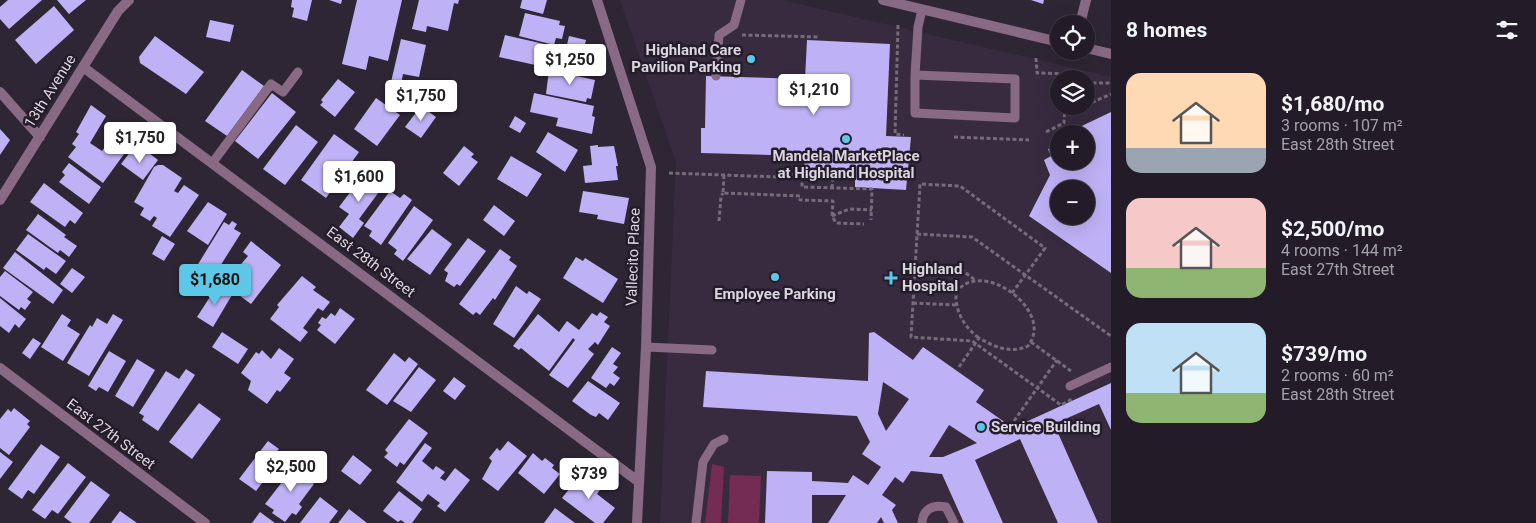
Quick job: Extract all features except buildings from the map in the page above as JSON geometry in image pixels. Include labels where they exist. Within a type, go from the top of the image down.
[{"type":"street","name":"13th Avenue","points":[[0,200],[118,11],[129,0]]},
{"type":"street","name":"Vallecito Place","points":[[597,0],[651,168],[646,347],[637,523]]},
{"type":"street","points":[[882,0],[1050,40]]},
{"type":"street","points":[[1082,15],[1086,0]]},
{"type":"street","points":[[1095,50],[1111,54]]},
{"type":"street","name":"East 28th Street","points":[[83,67],[213,162],[639,482]]},
{"type":"street","points":[[0,92],[40,137]]},
{"type":"street","name":"East 27th Street","points":[[0,368],[205,523]]},
{"type":"lane","points":[[716,76],[719,35],[734,25],[741,0]]},
{"type":"lane","points":[[915,75],[1016,79],[1015,118],[915,114],[915,75],[918,27],[922,10]]},
{"type":"lane","points":[[213,162],[271,84],[283,92],[298,72]]},
{"type":"lane","points":[[646,347],[712,350]]},
{"type":"lane","points":[[1070,386],[1111,367]]},
{"type":"lane","points":[[696,523],[704,462],[714,444],[724,439]]},
{"type":"lane","points":[[922,523],[923,517],[930,508],[937,505],[946,507],[954,523]]},
{"type":"path","points":[[734,25],[737,34],[820,37]]},
{"type":"path","points":[[898,25],[895,134],[904,135]]},
{"type":"path","points":[[1036,58],[1037,73],[1050,73]]},
{"type":"path","points":[[1095,83],[1111,83]]},
{"type":"path","points":[[1095,101],[1111,94]]},
{"type":"path","points":[[1046,132],[1064,123],[1064,115]]},
{"type":"path","points":[[954,137],[1029,140]]},
{"type":"path","points":[[669,173],[777,178],[777,174],[855,178]]},
{"type":"path","points":[[719,222],[720,196],[723,193],[724,175]]},
{"type":"path","points":[[802,176],[802,187],[872,189],[871,220]]},
{"type":"path","points":[[832,188],[833,176]]},
{"type":"path","points":[[1012,293],[1046,248],[960,186],[920,184],[912,337],[972,341],[1060,405],[1078,396]]},
{"type":"path","points":[[723,193],[800,196],[800,200],[833,201],[832,216],[836,223],[864,224]]},
{"type":"path","points":[[832,216],[849,209],[872,210]]},
{"type":"path","points":[[917,234],[972,237],[1111,336]]},
{"type":"path","points":[[915,268],[962,270],[976,281]]},
{"type":"path","points":[[976,281],[992,283],[1012,293],[1028,310],[1033,320],[1034,335],[1031,342],[1021,349],[1011,350],[990,344],[979,338],[964,322],[957,305],[956,293],[960,286],[976,281]]},
{"type":"path","points":[[914,303],[957,305]]},
{"type":"path","points":[[959,367],[979,338]]},
{"type":"path","points":[[1031,342],[1084,380]]},
{"type":"path","points":[[1014,421],[1057,360]]},
{"type":"shaded area","name":"Highland Hospital","points":[[620,0],[782,0],[1081,70],[1050,70],[1050,115],[1095,115],[1095,73],[1111,77],[1111,523],[660,523],[676,162]]},
{"type":"shaded area","points":[[712,464],[724,467],[721,523],[705,523]]},
{"type":"shaded area","points":[[730,475],[761,476],[759,523],[728,523]]},
{"type":"place","name":"Highland Care Pavilion Parking","points":[[751,59]]},
{"type":"place","name":"Mandela MarketPlace at Highland Hospital","points":[[846,139]]},
{"type":"place","name":"Employee Parking","points":[[775,277]]},
{"type":"place","name":"Highland Hospital","points":[[891,278]]},
{"type":"place","name":"Service Building","points":[[981,427]]}]
